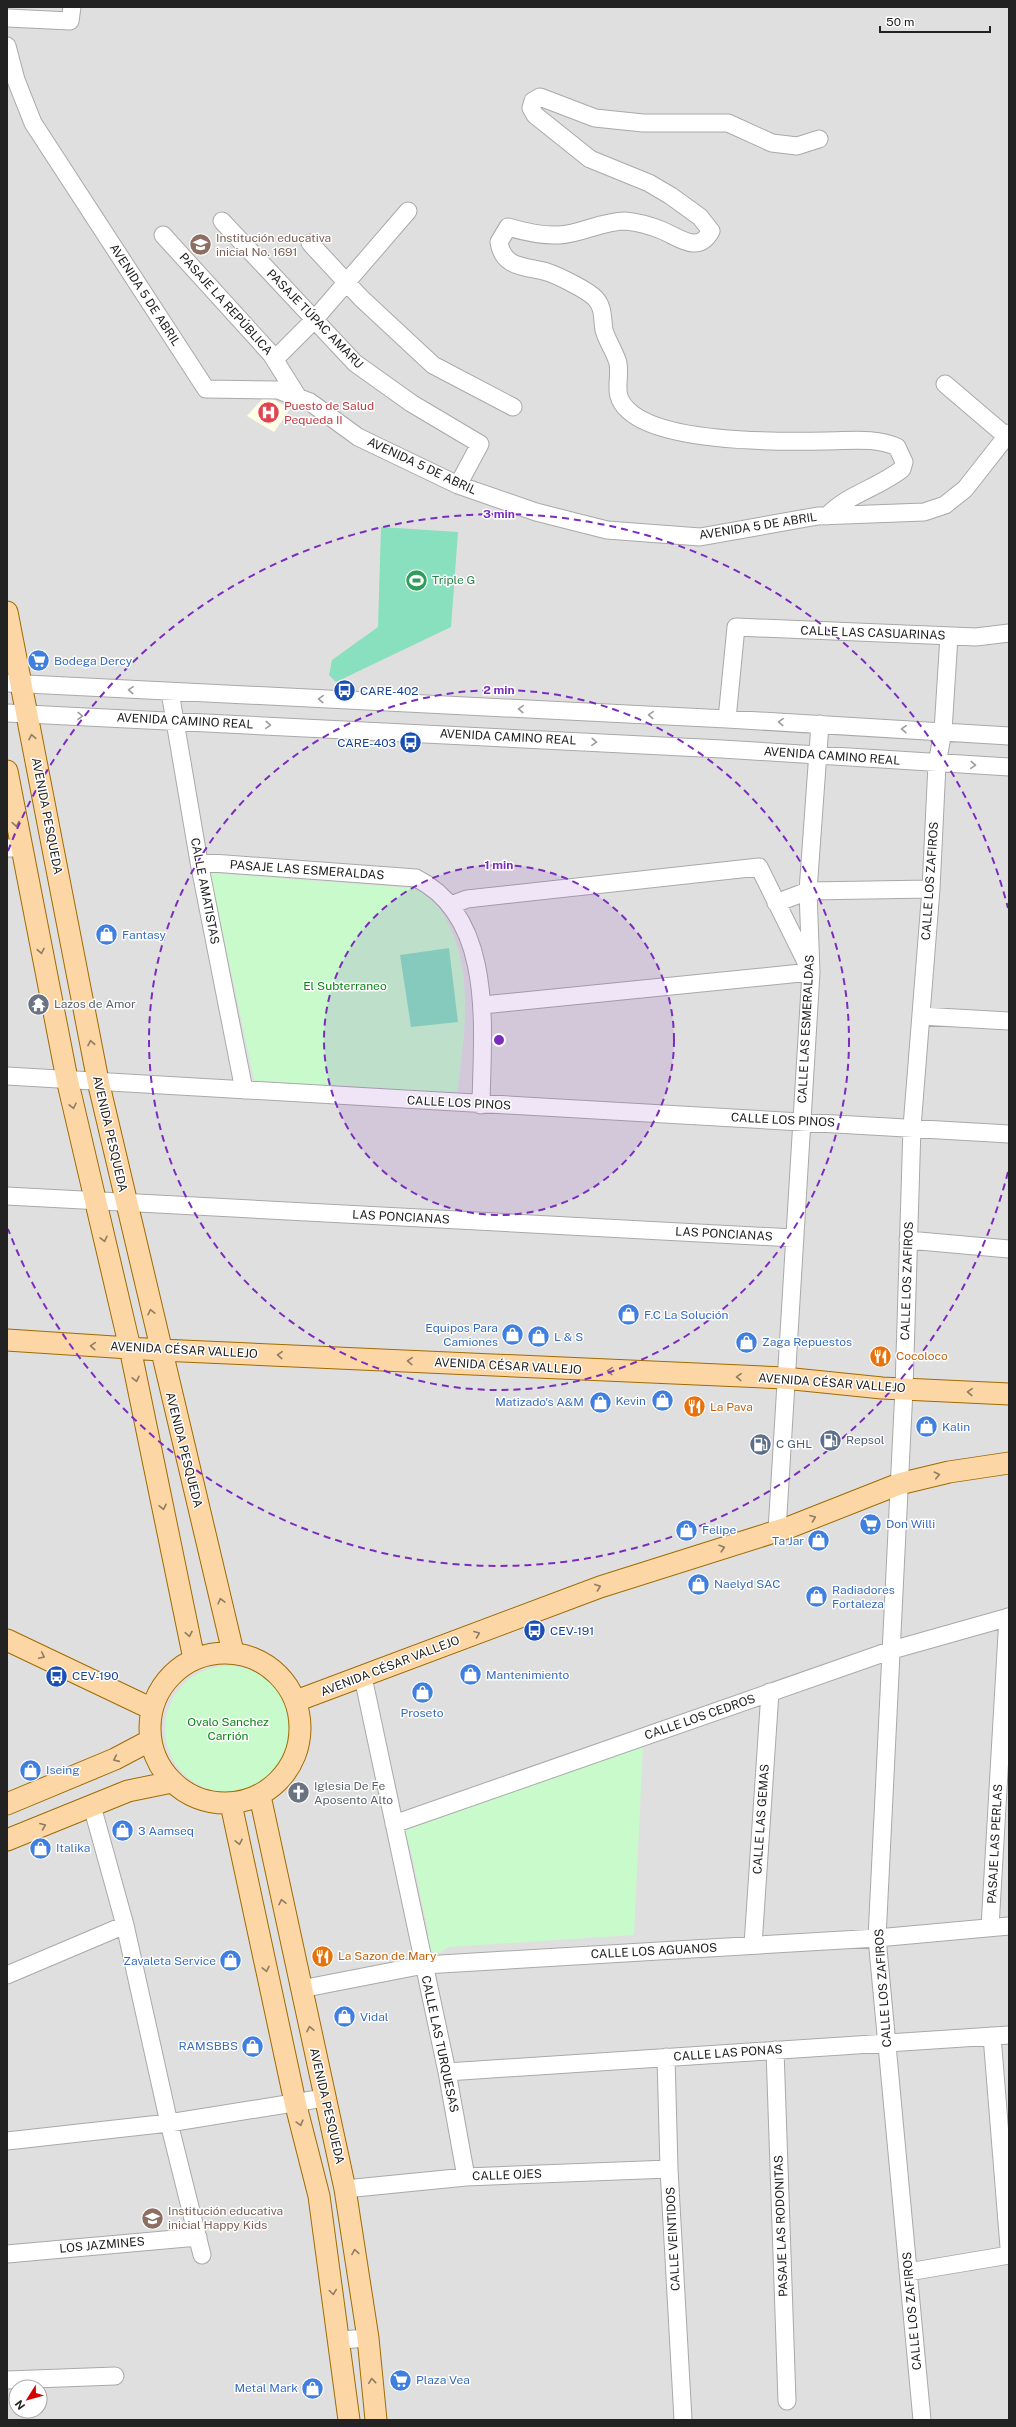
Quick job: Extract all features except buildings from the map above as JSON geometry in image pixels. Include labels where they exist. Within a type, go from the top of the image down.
[{"type":"main road","name":"AVENIDA PESQUEDA","points":[[7,612],[14,684],[27,714],[98,1081],[160,1350],[233,1652]]},
{"type":"main road","points":[[7,772],[14,848],[30,892],[67,1079],[130,1348],[194,1659]]},
{"type":"main road","points":[[30,892],[61,888]]},
{"type":"main road","name":"AVENIDA CÉSAR VALLEJO","points":[[7,1340],[160,1350],[784,1378],[904,1389],[1009,1394]]},
{"type":"main road","name":"AVENIDA CÉSAR VALLEJO","points":[[296,1701],[600,1587],[776,1531],[899,1484],[949,1472],[1009,1463]]},
{"type":"main road","points":[[7,1640],[152,1708]]},
{"type":"main road","points":[[233,1652],[249,1656],[265,1663],[278,1674],[288,1686],[296,1701],[301,1723],[296,1752],[291,1766],[278,1783],[260,1796],[231,1804],[215,1803],[199,1799],[172,1782],[162,1770],[151,1740],[152,1708],[160,1688],[175,1671],[194,1659],[213,1653],[233,1652]]},
{"type":"main road","points":[[7,1804],[115,1760],[151,1740]]},
{"type":"main road","points":[[7,1840],[128,1792],[172,1782]]},
{"type":"main road","name":"AVENIDA PESQUEDA","points":[[260,1796],[324,2098],[345,2189],[368,2338],[376,2420]]},
{"type":"main road","points":[[231,1804],[295,2102],[320,2196],[340,2340],[349,2420]]},
{"type":"street","points":[[8,15],[71,14]]},
{"type":"street","name":"AVENIDA 5 DE ABRIL","points":[[7,46],[16,80],[33,123],[206,389],[278,390],[298,397],[310,402],[358,437],[458,485],[536,512],[607,530],[700,537],[827,516],[924,512],[945,505],[965,489],[1007,434]]},
{"type":"street","points":[[819,139],[797,146],[772,143],[728,123],[643,123],[595,118],[540,97],[533,101],[531,108],[535,115],[590,159],[649,183],[671,196],[700,217],[711,231],[707,239],[700,243],[690,244],[659,229],[626,221],[594,225],[560,235],[532,234],[508,227],[499,242],[501,252],[509,261],[521,267],[548,273],[595,299],[602,311],[604,329],[618,364],[618,396],[629,411],[650,424],[683,433],[760,440],[888,442],[898,447],[904,462],[902,469],[880,484],[838,504],[827,516]]},
{"type":"street","points":[[275,359],[314,320],[408,211]]},
{"type":"street","name":"PASAJE TÚPAC AMARU","points":[[222,220],[355,363],[411,403],[480,444],[458,485]]},
{"type":"street","name":"PASAJE LA REPÚBLICA","points":[[163,235],[275,359],[298,397]]},
{"type":"street","points":[[310,243],[347,282],[433,365],[513,407]]},
{"type":"street","points":[[945,384],[1007,434]]},
{"type":"street","name":"CALLE LAS CASUARINAS","points":[[728,719],[736,627],[976,637],[1009,634]]},
{"type":"street","name":"CALLE LOS ZAFIROS","points":[[922,2420],[877,1938],[904,1389],[912,1127],[931,889],[937,764],[943,731],[949,636]]},
{"type":"street","points":[[14,684],[728,719],[1009,736]]},
{"type":"street","name":"CALLE AMATISTAS","points":[[170,692],[199,862],[244,1090]]},
{"type":"street","name":"AVENIDA CAMINO REAL","points":[[7,713],[174,720],[818,754],[937,764],[1009,767]]},
{"type":"street","points":[[808,891],[820,724]]},
{"type":"street","name":"PASAJE LAS ESMERALDAS","points":[[199,862],[416,878],[434,888],[451,905]]},
{"type":"street","points":[[481,1105],[483,1005],[475,959],[464,929],[451,905],[467,899],[759,867],[811,972],[483,1005]]},
{"type":"street","points":[[776,903],[808,891],[931,889]]},
{"type":"street","name":"CALLE LAS ESMERALDAS","points":[[794,1238],[811,972],[808,891]]},
{"type":"street","points":[[921,1016],[1009,1021]]},
{"type":"street","name":"CALLE LOS PINOS","points":[[7,1076],[481,1105],[912,1127]]},
{"type":"street","points":[[912,1127],[1009,1134]]},
{"type":"street","name":"LAS PONCIANAS","points":[[7,1196],[794,1238]]},
{"type":"street","points":[[776,1531],[784,1378],[794,1238]]},
{"type":"street","points":[[908,1240],[1009,1249]]},
{"type":"street","name":"CALLE LOS CEDROS","points":[[394,1824],[892,1650],[1008,1617]]},
{"type":"street","name":"PASAJE LAS PERLAS","points":[[990,1927],[1008,1617]]},
{"type":"street","name":"CALLE LAS TURQUESAS","points":[[363,1677],[447,2072],[466,2177]]},
{"type":"street","name":"CALLE LAS GEMAS","points":[[753,1945],[770,1692]]},
{"type":"street","points":[[92,1806],[125,1925],[169,2123],[202,2255]]},
{"type":"street","points":[[7,1975],[125,1925]]},
{"type":"street","name":"CALLE LOS AGUANOS","points":[[301,1989],[424,1965],[877,1938],[1009,1926]]},
{"type":"street","name":"CALLE LAS PONAS","points":[[447,2072],[1009,2035]]},
{"type":"street","points":[[992,2036],[1005,2153],[1009,2247]]},
{"type":"street","name":"PASAJE LAS RODONITAS","points":[[775,2050],[787,2401]]},
{"type":"street","name":"CALLE VEINTIDOS","points":[[666,2057],[669,2169],[683,2420]]},
{"type":"street","points":[[7,2141],[169,2123],[324,2098]]},
{"type":"street","name":"CALLE OJES","points":[[345,2189],[466,2177],[669,2169]]},
{"type":"street","name":"LOS JAZMINES","points":[[7,2254],[198,2237]]},
{"type":"street","points":[[908,2272],[1009,2255]]},
{"type":"street","points":[[340,2340],[368,2338]]},
{"type":"street","points":[[7,2380],[115,2376]]},
{"type":"shaded area","points":[[7,7],[1009,7],[1009,2420],[7,2420]]},
{"type":"shaded area","name":"Puesto de Salud Pequeda II","points":[[266,395],[290,409],[274,432],[247,416]]},
{"type":"green space","name":"Triple G","points":[[381,527],[458,532],[451,627],[336,682],[329,675],[332,660],[378,627]]},
{"type":"green space","name":"El Subterraneo","points":[[210,873],[423,889],[441,911],[453,934],[461,960],[465,1013],[457,1094],[255,1084]]},
{"type":"green space","points":[[449,948],[458,1022],[411,1027],[400,955]]},
{"type":"green space","name":"Ovalo Sanchez Carrión","points":[[234,1666],[246,1668],[258,1673],[273,1684],[284,1699],[289,1711],[291,1729],[289,1747],[284,1759],[273,1774],[258,1785],[246,1790],[222,1792],[210,1790],[198,1785],[183,1774],[172,1759],[167,1747],[165,1723],[167,1711],[172,1699],[183,1684],[198,1673],[210,1668]]},
{"type":"green space","points":[[643,1745],[634,1935],[449,1947],[439,1953],[430,1950],[426,1941],[429,1936],[410,1846],[406,1838],[407,1829]]},
{"type":"place","name":"Institución educativa inicial No. 1691","points":[[200,245]]},
{"type":"place","name":"Puesto de Salud Pequeda II","points":[[269,413]]},
{"type":"place","name":"Triple G","points":[[417,580]]},
{"type":"place","name":"Bodega Dercy","points":[[38,661]]},
{"type":"place","name":"CARE-402","points":[[345,691]]},
{"type":"place","name":"CARE-403","points":[[411,743]]},
{"type":"place","name":"Fantasy","points":[[106,935]]},
{"type":"place","name":"Lazos de Amor","points":[[39,1004]]},
{"type":"place","name":"F.C La Solución","points":[[628,1315]]},
{"type":"place","name":"Equipos Para Camiones","points":[[513,1335]]},
{"type":"place","name":"L & S","points":[[539,1337]]},
{"type":"place","name":"Zaga Repuestos","points":[[747,1342]]},
{"type":"place","name":"Cocoloco","points":[[880,1356]]},
{"type":"place","name":"Kevin","points":[[662,1401]]},
{"type":"place","name":"Matizado's A&M","points":[[600,1402]]},
{"type":"place","name":"La Pava","points":[[694,1407]]},
{"type":"place","name":"Kalin","points":[[926,1427]]},
{"type":"place","name":"Repsol","points":[[830,1440]]},
{"type":"place","name":"C GHL","points":[[760,1444]]},
{"type":"place","name":"Don Willi","points":[[871,1524]]},
{"type":"place","name":"Felipe","points":[[686,1530]]},
{"type":"place","name":"Ta Jar","points":[[819,1541]]},
{"type":"place","name":"Naelyd SAC","points":[[699,1584]]},
{"type":"place","name":"Radiadores Fortaleza","points":[[816,1597]]},
{"type":"place","name":"CEV-191","points":[[534,1631]]},
{"type":"place","name":"Mantenimiento","points":[[470,1675]]},
{"type":"place","name":"CEV-190","points":[[56,1676]]},
{"type":"place","name":"Proseto","points":[[422,1692]]},
{"type":"place","name":"Iseing","points":[[31,1770]]},
{"type":"place","name":"Iglesia De Fe Aposento Alto","points":[[299,1793]]},
{"type":"place","name":"3 Aamseq","points":[[123,1831]]},
{"type":"place","name":"Italika","points":[[41,1848]]},
{"type":"place","name":"La Sazon de Mary","points":[[323,1956]]},
{"type":"place","name":"Zavaleta Service","points":[[231,1961]]},
{"type":"place","name":"Vidal","points":[[344,2017]]},
{"type":"place","name":"RAMSBBS","points":[[253,2046]]},
{"type":"place","name":"Institución educativa inicial Happy Kids","points":[[152,2218]]},
{"type":"place","name":"Plaza Vea","points":[[401,2380]]},
{"type":"place","name":"Metal Mark","points":[[313,2388]]}]
